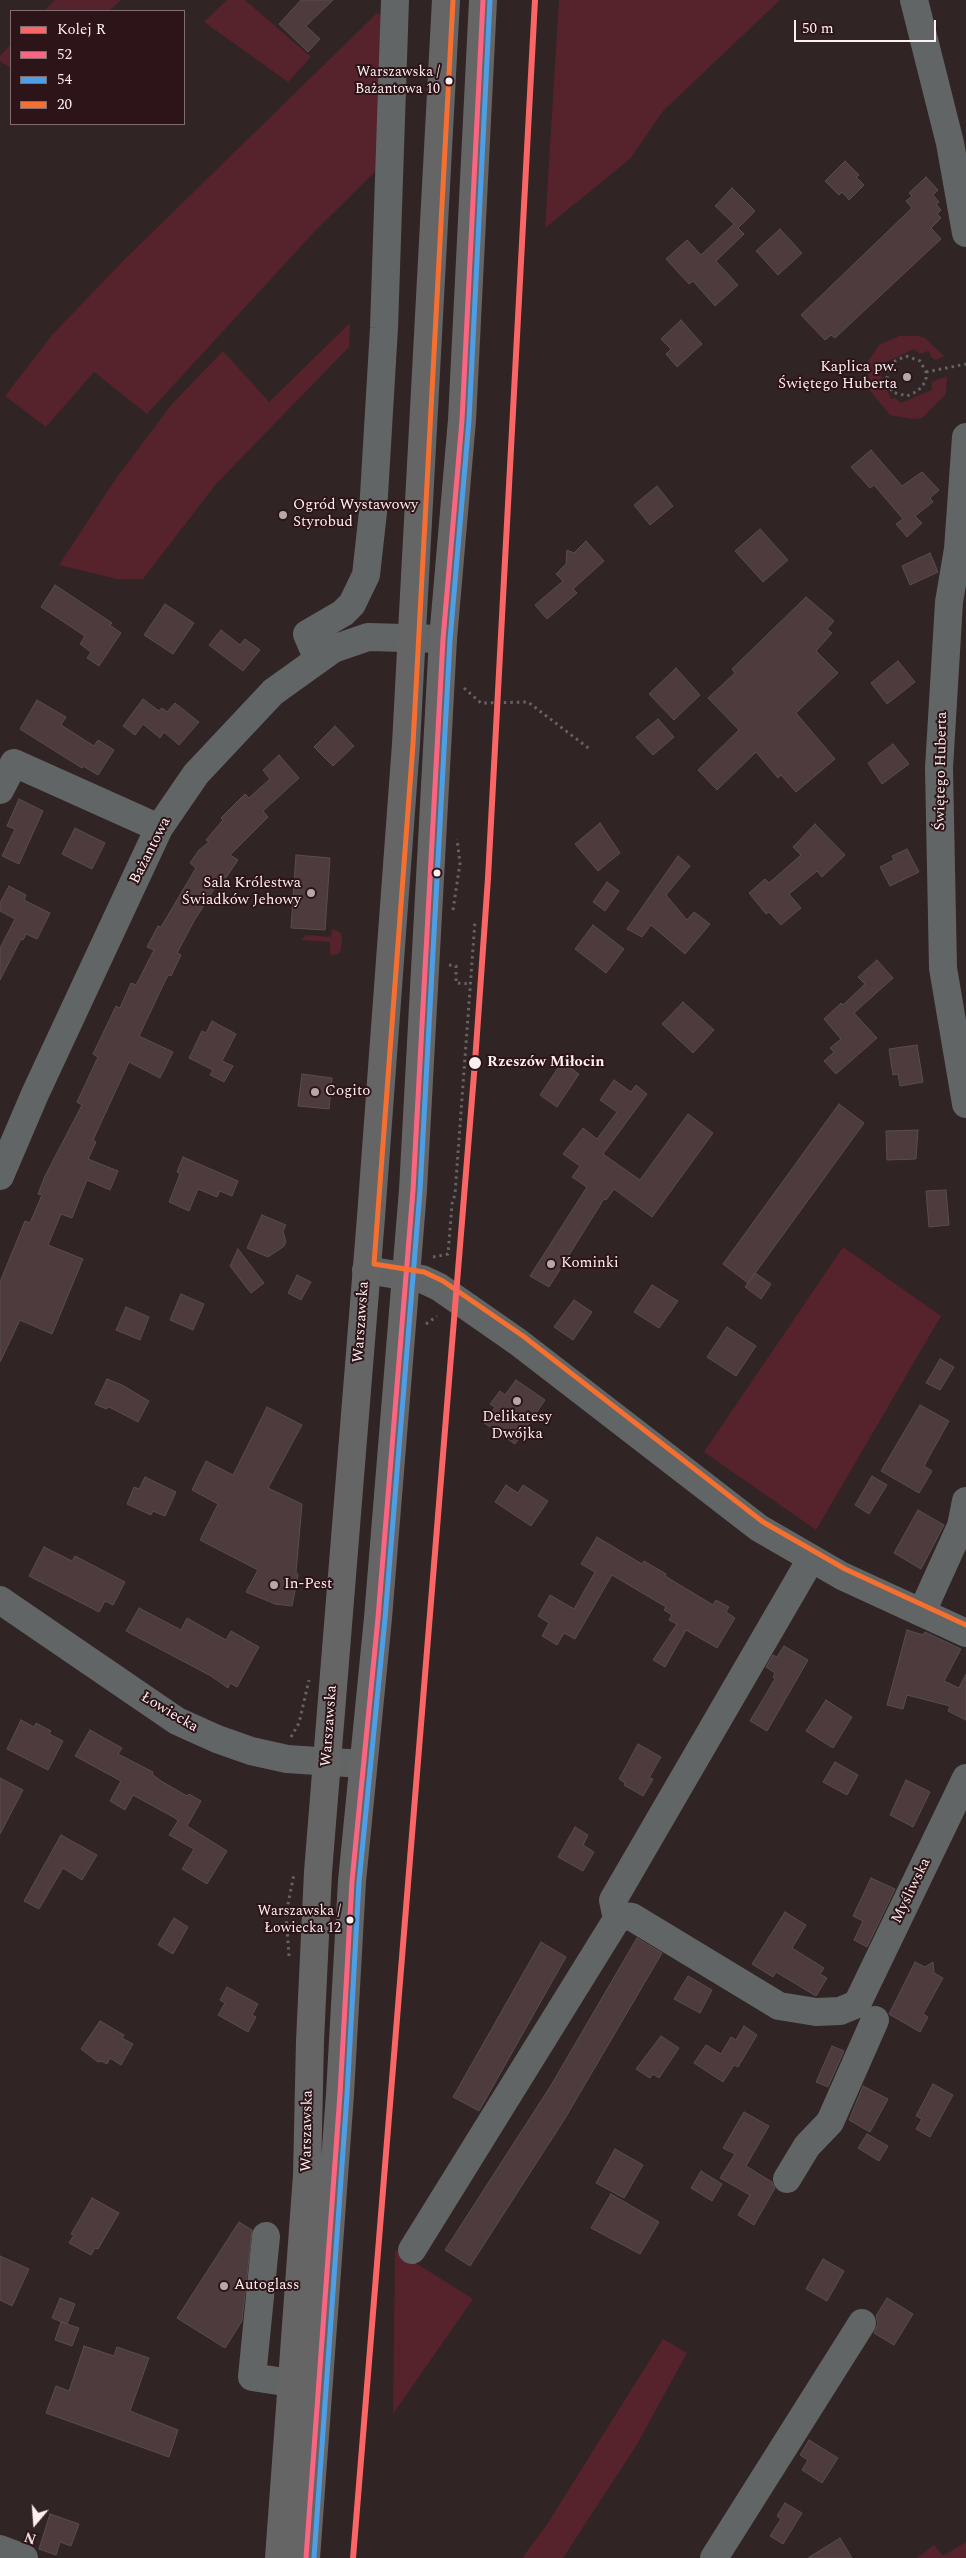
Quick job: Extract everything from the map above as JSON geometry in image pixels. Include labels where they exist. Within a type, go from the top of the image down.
[{"type":"main road","name":"Warszawska","points":[[279,2558],[307,2174],[318,1872],[383,1064],[412,636],[446,0]]},
{"type":"main road","name":"Warszawska","points":[[306,2558],[339,2104],[352,1881],[395,1416],[413,1190],[443,639],[462,420],[482,0]]},
{"type":"street","points":[[318,660],[307,634],[344,613],[352,604],[366,574],[373,512],[384,328],[395,0]]},
{"type":"street","points":[[914,0],[950,144],[966,233]]},
{"type":"street","name":"Świętego Huberta","points":[[965,1086],[942,968],[939,768],[948,602],[958,549],[966,437]]},
{"type":"street","name":"Bażantowa","points":[[0,1176],[35,1094],[159,828],[196,774],[243,721],[272,692],[333,649],[368,636],[412,636],[443,639]]},
{"type":"street","points":[[0,790],[14,763],[159,828]]},
{"type":"street","points":[[366,1270],[422,1279],[439,1287],[478,1313],[759,1528],[842,1576],[966,1633]]},
{"type":"street","points":[[922,1612],[961,1526],[966,1501]]},
{"type":"street","points":[[617,1919],[614,1900],[812,1559]]},
{"type":"street","name":"Łowiecka","points":[[0,1600],[177,1721],[217,1740],[251,1751],[287,1759],[363,1764]]},
{"type":"street","name":"Myśliwska","points":[[787,2179],[807,2146],[830,2122],[866,2012],[966,1778]]},
{"type":"street","points":[[412,2250],[617,1919],[624,1916],[632,1917],[779,2006],[816,2012],[840,2010],[866,2012]]},
{"type":"street","points":[[266,2236],[252,2377],[291,2383]]},
{"type":"street","points":[[714,2558],[862,2323]]},
{"type":"street","points":[[0,2550],[24,2558]]},
{"type":"path","points":[[906,356],[920,361],[926,372],[926,381],[918,392],[907,396],[892,392],[887,378],[891,363],[906,356]]},
{"type":"path","points":[[926,372],[966,364]]},
{"type":"path","points":[[441,684],[461,685],[481,703],[528,702],[591,750]]},
{"type":"path","points":[[434,1258],[448,1254],[452,1204],[455,1194],[475,921]]},
{"type":"path","points":[[449,965],[456,966],[456,983],[471,984]]},
{"type":"shaded area","points":[[55,0],[121,0],[110,10],[45,10]]},
{"type":"shaded area","points":[[227,0],[245,0],[311,57],[288,82],[204,22]]},
{"type":"shaded area","points":[[559,0],[780,0],[663,111],[630,159],[545,228]]},
{"type":"shaded area","points":[[377,13],[387,18],[380,167],[315,231],[147,414],[94,372],[46,427],[5,396],[53,334],[124,260]]},
{"type":"shaded area","points":[[10,45],[10,67],[0,61],[0,56]]},
{"type":"shaded area","points":[[350,323],[349,347],[216,484],[143,579],[117,579],[59,565],[115,480],[171,405],[223,351],[269,402]]},
{"type":"shaded area","points":[[899,336],[925,338],[944,356],[936,360],[932,358],[928,351],[920,354],[914,349],[884,363],[885,367],[880,373],[891,399],[895,398],[901,403],[932,390],[932,382],[947,376],[946,394],[922,418],[912,419],[890,415],[870,391],[867,363],[879,345]]},
{"type":"shaded area","points":[[332,929],[340,932],[342,937],[341,950],[338,954],[330,955],[330,942],[301,940],[306,935],[331,937]]},
{"type":"shaded area","points":[[843,1247],[941,1316],[816,1530],[704,1452]]},
{"type":"shaded area","points":[[395,2250],[473,2299],[393,2414]]},
{"type":"shaded area","points":[[663,2339],[687,2353],[636,2446],[563,2558],[522,2558],[546,2526]]},
{"type":"shaded area","points":[[966,2542],[966,2558],[917,2558],[934,2545],[943,2556]]},
{"type":"building","points":[[301,0],[333,0],[306,26],[320,39],[308,52],[279,24]]},
{"type":"building","points":[[845,161],[859,175],[856,177],[864,185],[849,200],[842,192],[839,195],[825,181]]},
{"type":"building","points":[[926,177],[938,190],[933,195],[939,202],[936,204],[941,210],[937,214],[941,218],[931,228],[941,239],[835,338],[831,335],[825,340],[801,315],[912,208],[906,201],[912,196],[909,193]]},
{"type":"building","points":[[732,188],[755,211],[738,228],[744,234],[716,261],[738,285],[715,306],[693,281],[689,284],[666,259],[687,240],[701,255],[734,224],[715,206]]},
{"type":"building","points":[[780,229],[802,253],[778,275],[756,251]]},
{"type":"building","points":[[681,320],[702,344],[677,367],[666,354],[671,349],[661,339]]},
{"type":"building","points":[[871,450],[902,486],[922,472],[939,490],[930,498],[933,502],[915,516],[922,523],[907,537],[896,524],[903,519],[874,485],[870,488],[851,467]]},
{"type":"building","points":[[657,486],[673,506],[650,525],[634,505]]},
{"type":"building","points":[[760,529],[788,560],[763,582],[735,551]]},
{"type":"building","points":[[586,541],[604,561],[573,589],[577,593],[547,619],[535,605],[563,581],[556,574],[566,564],[567,550],[574,553]]},
{"type":"building","points":[[930,553],[938,572],[910,585],[902,566]]},
{"type":"building","points":[[55,585],[112,623],[110,625],[121,633],[99,666],[87,658],[91,652],[80,644],[85,636],[41,607]]},
{"type":"building","points":[[806,597],[834,621],[827,629],[832,633],[816,651],[838,673],[796,713],[835,759],[796,792],[781,775],[778,778],[756,752],[717,790],[698,770],[739,730],[708,698],[735,673],[732,669]]},
{"type":"building","points":[[165,604],[194,623],[173,654],[144,635]]},
{"type":"building","points":[[221,630],[240,645],[245,639],[260,650],[243,671],[209,645]]},
{"type":"building","points":[[898,661],[915,682],[887,704],[871,683]]},
{"type":"building","points":[[676,668],[700,695],[674,720],[649,694]]},
{"type":"building","points":[[143,699],[159,711],[162,708],[167,712],[175,703],[199,722],[179,745],[164,732],[160,738],[143,724],[135,735],[123,726]]},
{"type":"building","points":[[37,700],[66,717],[61,725],[94,746],[98,740],[114,750],[98,775],[83,766],[82,768],[20,729]]},
{"type":"building","points":[[658,719],[674,737],[653,755],[636,737]]},
{"type":"building","points":[[335,726],[354,746],[333,766],[314,747]]},
{"type":"building","points":[[893,744],[909,764],[882,784],[868,763]]},
{"type":"building","points":[[279,755],[299,778],[263,811],[268,817],[230,855],[238,860],[221,885],[218,883],[194,921],[177,953],[181,955],[171,976],[168,975],[139,1036],[173,1052],[160,1078],[129,1062],[93,1140],[96,1142],[88,1159],[118,1171],[110,1190],[87,1180],[72,1218],[61,1214],[48,1245],[83,1259],[52,1334],[20,1320],[0,1362],[0,1282],[25,1221],[30,1223],[42,1195],[38,1194],[45,1176],[82,1105],[77,1102],[98,1057],[93,1054],[116,1006],[120,1008],[131,983],[136,985],[154,950],[147,947],[158,926],[161,927],[196,868],[190,863],[199,850],[209,842],[206,840],[223,820],[221,818],[245,794],[249,798],[270,779],[263,770]]},
{"type":"building","points":[[19,799],[43,811],[19,864],[2,856],[15,829],[7,826]]},
{"type":"building","points":[[600,823],[620,853],[598,871],[575,844]]},
{"type":"building","points":[[815,824],[845,855],[822,877],[817,871],[789,894],[801,908],[781,925],[769,912],[766,914],[749,893],[765,879],[769,883],[801,855],[793,847]]},
{"type":"building","points":[[75,828],[105,843],[92,869],[62,854]]},
{"type":"building","points":[[907,849],[919,872],[890,886],[880,867],[894,860],[892,856]]},
{"type":"building","name":"Sala Królestwa Świadków Jehowy","points":[[296,855],[330,858],[325,930],[291,928]]},
{"type":"building","points":[[678,856],[690,866],[666,895],[687,920],[694,912],[710,924],[685,954],[651,925],[642,937],[627,929]]},
{"type":"building","points":[[607,882],[619,891],[605,911],[593,902]]},
{"type":"building","points":[[9,886],[26,895],[24,900],[50,913],[37,939],[26,934],[23,940],[21,939],[0,980],[0,948],[15,919],[0,911],[0,903]]},
{"type":"building","points":[[593,925],[624,949],[606,973],[575,949]]},
{"type":"building","points":[[877,960],[893,978],[854,1013],[877,1038],[836,1074],[824,1061],[834,1052],[830,1048],[841,1039],[824,1019],[841,1003],[843,1005],[865,984],[858,977]]},
{"type":"building","points":[[683,1002],[714,1030],[693,1053],[662,1024]]},
{"type":"building","points":[[212,1021],[236,1034],[222,1061],[233,1066],[224,1082],[210,1075],[213,1070],[189,1058],[202,1031],[206,1033]]},
{"type":"building","points":[[917,1045],[923,1082],[900,1086],[898,1074],[893,1075],[889,1049]]},
{"type":"building","points":[[562,1062],[579,1074],[557,1107],[540,1095]]},
{"type":"building","name":"Cogito","points":[[302,1074],[332,1078],[329,1109],[298,1106]]},
{"type":"building","points":[[614,1080],[631,1092],[636,1085],[647,1094],[603,1154],[640,1180],[688,1114],[713,1133],[652,1217],[614,1189],[606,1200],[604,1199],[549,1287],[530,1276],[587,1187],[572,1177],[580,1166],[563,1154],[583,1128],[597,1139],[617,1112],[600,1100]]},
{"type":"building","points":[[839,1104],[864,1123],[748,1283],[723,1264]]},
{"type":"building","points":[[918,1130],[916,1159],[887,1160],[886,1131]]},
{"type":"building","points":[[183,1157],[238,1181],[232,1196],[220,1191],[217,1197],[198,1189],[189,1211],[169,1202],[180,1174],[177,1172]]},
{"type":"building","points":[[946,1190],[949,1225],[929,1227],[926,1191]]},
{"type":"building","points":[[262,1215],[286,1225],[283,1231],[286,1242],[283,1247],[268,1257],[247,1248]]},
{"type":"building","points":[[238,1249],[264,1283],[251,1293],[230,1266]]},
{"type":"building","points":[[755,1273],[771,1284],[761,1299],[745,1287]]},
{"type":"building","points":[[297,1275],[311,1282],[301,1300],[288,1293]]},
{"type":"building","points":[[652,1285],[678,1301],[659,1328],[634,1312]]},
{"type":"building","points":[[181,1294],[204,1304],[193,1330],[170,1320]]},
{"type":"building","points":[[574,1300],[592,1312],[573,1340],[554,1327]]},
{"type":"building","points":[[126,1307],[149,1317],[140,1340],[116,1330]]},
{"type":"building","points":[[727,1327],[756,1346],[736,1376],[707,1357]]},
{"type":"building","points":[[940,1359],[954,1367],[940,1390],[926,1383]]},
{"type":"building","points":[[107,1379],[122,1385],[149,1401],[138,1422],[109,1407],[106,1409],[95,1404]]},
{"type":"building","points":[[516,1380],[545,1400],[515,1444],[484,1423],[495,1407],[490,1404],[500,1391],[505,1395]]},
{"type":"building","points":[[920,1405],[949,1421],[924,1466],[932,1471],[919,1493],[881,1471]]},
{"type":"building","points":[[267,1407],[302,1425],[268,1488],[302,1504],[296,1572],[298,1575],[292,1606],[275,1604],[246,1592],[258,1570],[200,1540],[218,1504],[192,1490],[206,1461],[233,1475]]},
{"type":"building","points":[[872,1476],[887,1485],[869,1514],[855,1505]]},
{"type":"building","points":[[145,1477],[176,1492],[165,1516],[153,1511],[151,1515],[127,1504],[134,1487],[139,1489]]},
{"type":"building","points":[[506,1485],[518,1493],[523,1485],[548,1501],[531,1526],[495,1502]]},
{"type":"building","points":[[918,1510],[944,1525],[921,1569],[894,1553]]},
{"type":"building","points":[[597,1537],[642,1564],[644,1561],[713,1605],[716,1600],[729,1607],[726,1612],[735,1618],[717,1648],[686,1630],[665,1667],[653,1660],[677,1624],[669,1620],[672,1615],[664,1610],[666,1607],[612,1575],[575,1639],[564,1633],[557,1645],[542,1636],[549,1623],[538,1616],[550,1595],[574,1609],[595,1572],[581,1564]]},
{"type":"building","points":[[44,1547],[72,1561],[75,1556],[125,1582],[113,1605],[105,1601],[99,1612],[29,1576]]},
{"type":"building","points":[[139,1608],[181,1630],[187,1618],[226,1640],[231,1631],[259,1647],[237,1687],[230,1683],[228,1688],[211,1676],[126,1631]]},
{"type":"building","points":[[907,1630],[923,1635],[925,1632],[961,1649],[944,1681],[959,1688],[966,1674],[966,1720],[948,1711],[950,1706],[907,1695],[903,1709],[887,1705]]},
{"type":"building","points":[[784,1646],[808,1660],[767,1731],[750,1721],[775,1679],[773,1677],[775,1673],[766,1667],[773,1655],[777,1657]]},
{"type":"building","points":[[826,1700],[852,1717],[833,1748],[806,1731]]},
{"type":"building","points":[[21,1720],[34,1727],[36,1723],[51,1731],[49,1734],[63,1741],[48,1770],[7,1749]]},
{"type":"building","points":[[90,1730],[122,1748],[118,1754],[153,1772],[152,1774],[161,1781],[187,1796],[189,1794],[201,1801],[187,1826],[227,1851],[207,1884],[182,1869],[194,1849],[169,1835],[178,1821],[175,1818],[133,1795],[125,1810],[110,1801],[121,1781],[75,1756]]},
{"type":"building","points":[[638,1744],[661,1757],[649,1778],[653,1779],[643,1796],[624,1785],[625,1783],[619,1779]]},
{"type":"building","points":[[835,1762],[858,1775],[847,1795],[823,1782]]},
{"type":"building","points":[[0,1778],[23,1790],[0,1834]]},
{"type":"building","points":[[906,1780],[930,1792],[913,1827],[890,1815]]},
{"type":"building","points":[[575,1827],[588,1835],[583,1845],[594,1852],[583,1871],[558,1857]]},
{"type":"building","points":[[61,1835],[97,1855],[82,1880],[63,1868],[39,1909],[24,1901]]},
{"type":"building","points":[[871,1878],[895,1889],[867,1947],[854,1940],[863,1921],[853,1916]]},
{"type":"building","points":[[785,1912],[806,1925],[792,1948],[824,1968],[820,1974],[827,1978],[816,1996],[776,1972],[773,1977],[752,1964]]},
{"type":"building","points":[[174,1918],[188,1927],[173,1954],[158,1945]]},
{"type":"building","points":[[637,1938],[662,1953],[564,2120],[470,2266],[445,2250],[550,2087]]},
{"type":"building","points":[[541,1942],[566,1957],[479,2111],[453,2097]]},
{"type":"building","points":[[915,1962],[925,1967],[933,1962],[934,1973],[943,1978],[923,2014],[928,2017],[920,2032],[889,2014]]},
{"type":"building","points":[[688,1976],[712,1990],[700,2013],[674,1999]]},
{"type":"building","points":[[227,1987],[258,2004],[252,2015],[256,2017],[248,2032],[218,2015],[225,2003],[220,2000]]},
{"type":"building","points":[[100,2021],[124,2035],[122,2038],[133,2044],[121,2065],[110,2058],[107,2064],[101,2061],[98,2062],[81,2049]]},
{"type":"building","points":[[744,2026],[757,2035],[738,2067],[734,2065],[723,2082],[694,2063],[706,2045],[721,2054],[731,2037],[736,2040]]},
{"type":"building","points":[[661,2036],[679,2048],[659,2078],[653,2074],[650,2078],[636,2069]]},
{"type":"building","points":[[832,2046],[844,2051],[828,2087],[816,2082]]},
{"type":"building","points":[[933,2084],[953,2095],[930,2137],[916,2129],[922,2119],[916,2116]]},
{"type":"building","points":[[863,2086],[888,2099],[870,2132],[849,2120]]},
{"type":"building","points":[[744,2112],[769,2126],[746,2166],[772,2182],[775,2188],[754,2225],[738,2215],[750,2195],[720,2178],[735,2154],[723,2148]]},
{"type":"building","points":[[867,2134],[888,2146],[879,2161],[858,2148]]},
{"type":"building","points":[[615,2149],[643,2165],[624,2198],[596,2183]]},
{"type":"building","points":[[701,2171],[722,2184],[712,2201],[691,2188]]},
{"type":"building","points":[[611,2194],[659,2222],[640,2254],[591,2228]]},
{"type":"building","points":[[92,2198],[119,2213],[98,2249],[95,2248],[91,2255],[69,2243],[74,2235],[71,2234]]},
{"type":"building","points":[[239,2222],[252,2230],[242,2321],[225,2348],[177,2318]]},
{"type":"building","points":[[0,2256],[29,2269],[12,2306],[0,2300]]},
{"type":"building","points":[[823,2259],[844,2271],[827,2301],[806,2289]]},
{"type":"building","points":[[60,2298],[75,2304],[67,2324],[52,2318]]},
{"type":"building","points":[[887,2298],[913,2314],[894,2345],[874,2333],[878,2324],[876,2316]]},
{"type":"building","points":[[61,2322],[79,2328],[72,2346],[55,2340]]},
{"type":"building","points":[[84,2346],[114,2356],[117,2347],[149,2358],[130,2411],[178,2430],[169,2457],[46,2413],[56,2386],[69,2391]]},
{"type":"building","points":[[809,2440],[838,2458],[822,2483],[802,2470],[808,2460],[800,2455]]},
{"type":"building","points":[[785,2503],[802,2513],[783,2544],[770,2536],[781,2519],[777,2516]]},
{"type":"building","points":[[50,2514],[79,2524],[71,2546],[60,2542],[56,2555],[39,2549]]},
{"type":"building","points":[[840,2538],[852,2558],[808,2558]]},
{"type":"rail line","name":"R","points":[[353,2558],[475,1062],[488,878],[535,0]]},
{"type":"transit line","name":"20","points":[[453,0],[413,744],[374,1264],[424,1272],[443,1281],[523,1336],[763,1522],[845,1569],[966,1625]]},
{"type":"transit line","name":"52","points":[[306,2558],[340,2094],[352,1881],[378,1618],[413,1190],[443,639],[462,420],[483,0]]},
{"type":"transit line","name":"54","points":[[314,2558],[347,2095],[359,1882],[385,1619],[420,1191],[450,640],[469,420],[490,0]]},
{"type":"place","name":"Warszawska / Bażantowa 10","points":[[449,81]]},
{"type":"place","name":"Kaplica pw. Świętego Huberta","points":[[907,377]]},
{"type":"place","name":"Ogród Wystawowy Styrobud","points":[[283,515]]},
{"type":"place","name":"Sala Królestwa Świadków Jehowy","points":[[311,893]]},
{"type":"place","name":"Rzeszów Miłocin","points":[[475,1063]]},
{"type":"place","name":"Cogito","points":[[315,1092]]},
{"type":"place","name":"Kominki","points":[[551,1264]]},
{"type":"place","name":"Delikatesy Dwójka","points":[[517,1401]]},
{"type":"place","name":"In-Pest","points":[[274,1585]]},
{"type":"place","name":"Warszawska / Łowiecka 12","points":[[350,1920]]},
{"type":"place","name":"Autoglass","points":[[224,2286]]}]
